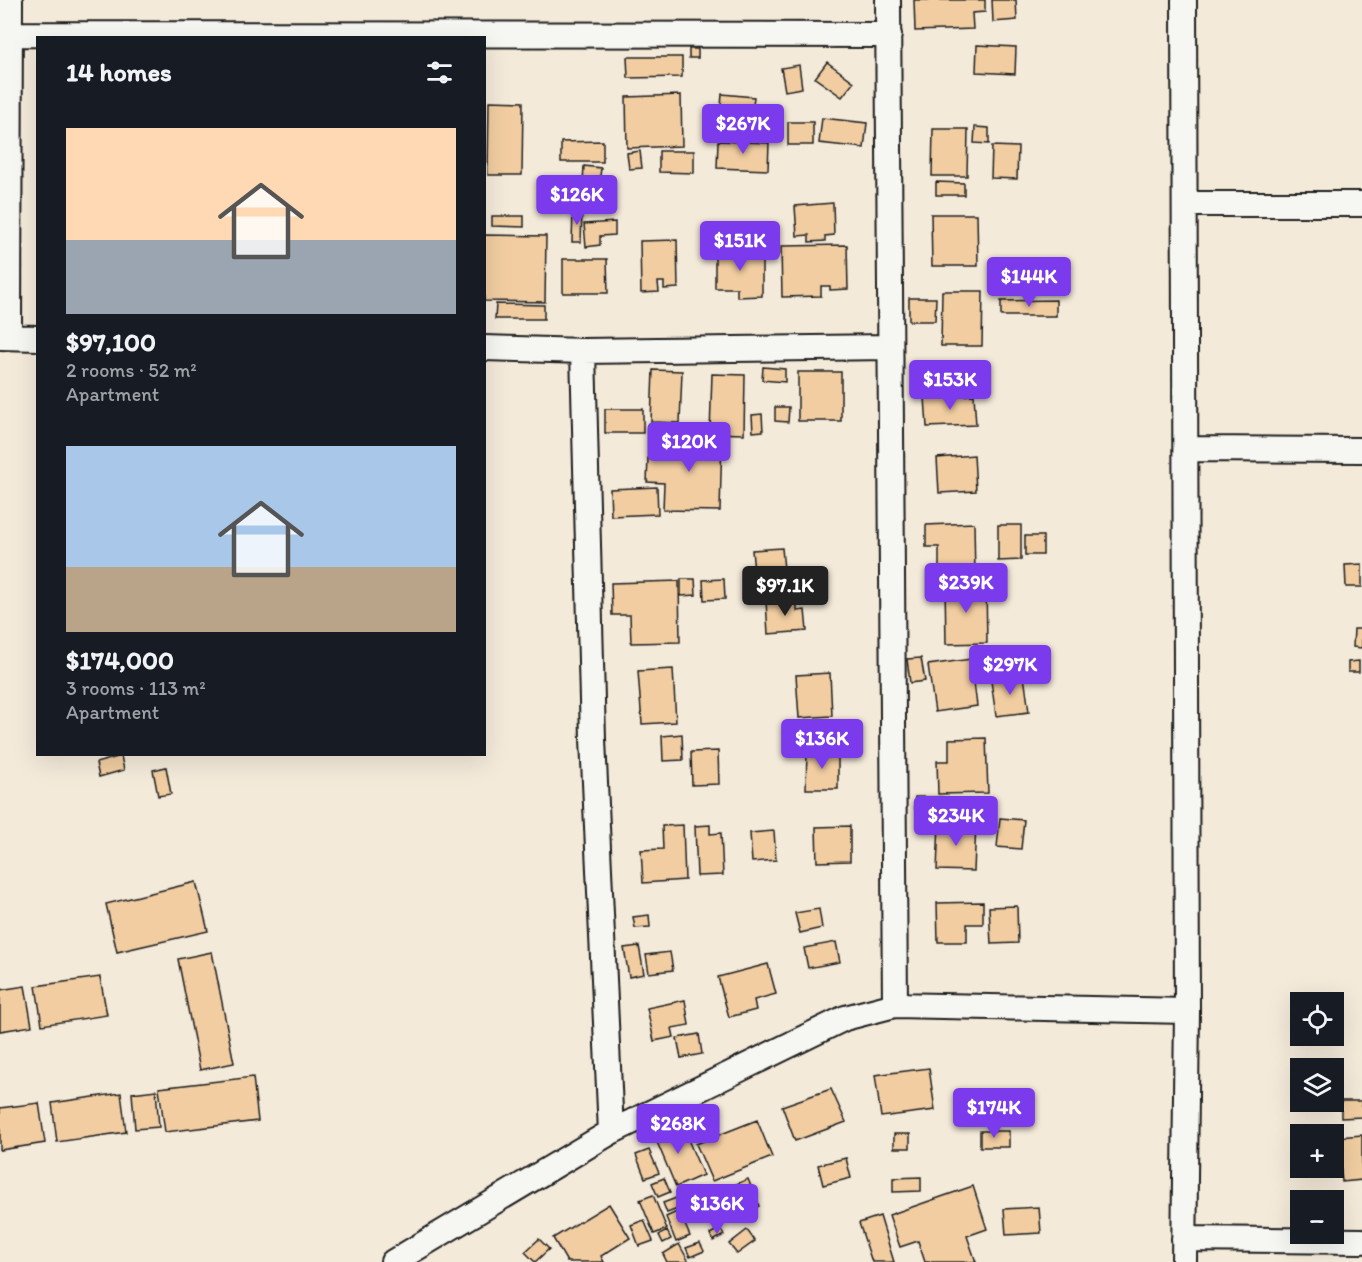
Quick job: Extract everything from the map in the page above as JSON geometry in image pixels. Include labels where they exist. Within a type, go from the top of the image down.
[{"type":"street","points":[[10,0],[4,337],[36,338]]},
{"type":"street","points":[[888,0],[895,1005]]},
{"type":"street","points":[[1184,0],[1187,1011],[1184,1250],[1362,1241]]},
{"type":"street","points":[[11,33],[889,35]]},
{"type":"street","points":[[1185,204],[1362,204]]},
{"type":"street","points":[[486,348],[583,351],[889,346]]},
{"type":"street","points":[[583,351],[592,739],[611,1132]]},
{"type":"street","points":[[1186,449],[1362,450]]},
{"type":"street","points":[[397,1261],[611,1132],[845,1018],[895,1005],[1187,1011]]},
{"type":"building","points":[[914,0],[985,0],[985,12],[972,13],[973,29],[915,31]]},
{"type":"building","points":[[992,0],[1016,0],[1017,20],[993,22]]},
{"type":"building","points":[[977,45],[1016,47],[1015,74],[976,72]]},
{"type":"building","points":[[689,49],[698,49],[698,58],[689,58]]},
{"type":"building","points":[[627,57],[682,57],[682,77],[628,78]]},
{"type":"building","points":[[827,62],[854,82],[842,97],[815,78]]},
{"type":"building","points":[[799,65],[802,88],[785,91],[781,68]]},
{"type":"building","points":[[722,94],[754,97],[750,133],[719,130]]},
{"type":"building","points":[[681,95],[682,146],[627,148],[626,97]]},
{"type":"building","points":[[489,101],[523,102],[522,175],[488,175]]},
{"type":"building","points":[[822,118],[867,123],[864,148],[819,143]]},
{"type":"building","points":[[788,122],[813,122],[813,145],[788,145]]},
{"type":"building","points":[[975,127],[989,128],[989,144],[974,143]]},
{"type":"building","points":[[933,129],[968,129],[967,176],[932,176]]},
{"type":"building","points":[[603,141],[603,162],[561,162],[561,142]]},
{"type":"building","points":[[718,141],[769,143],[768,170],[717,168]]},
{"type":"building","points":[[992,146],[1018,147],[1017,179],[991,178]]},
{"type":"building","points":[[640,151],[642,168],[629,169],[627,153]]},
{"type":"building","points":[[659,151],[694,151],[694,173],[659,172]]},
{"type":"building","points":[[584,166],[601,168],[599,184],[583,183]]},
{"type":"building","points":[[936,182],[964,183],[964,195],[936,195]]},
{"type":"building","points":[[833,203],[834,235],[825,236],[825,241],[809,242],[809,235],[797,236],[795,206]]},
{"type":"building","points":[[573,211],[582,211],[581,242],[572,242]]},
{"type":"building","points":[[931,214],[977,214],[978,266],[932,266]]},
{"type":"building","points":[[492,216],[524,216],[524,227],[492,226]]},
{"type":"building","points":[[615,222],[615,235],[600,236],[600,245],[586,247],[584,224]]},
{"type":"building","points":[[486,235],[546,236],[545,302],[486,301]]},
{"type":"building","points":[[677,240],[678,288],[664,289],[664,282],[658,282],[659,292],[641,293],[640,241]]},
{"type":"building","points":[[847,245],[848,289],[830,290],[830,286],[821,286],[821,296],[782,297],[781,246]]},
{"type":"building","points":[[715,251],[762,251],[762,296],[737,297],[737,288],[715,288]]},
{"type":"building","points":[[563,259],[607,259],[608,293],[563,293]]},
{"type":"building","points":[[942,291],[983,291],[982,346],[941,346]]},
{"type":"building","points":[[909,298],[936,298],[935,321],[909,321]]},
{"type":"building","points":[[1056,300],[1056,316],[1001,316],[1001,301]]},
{"type":"building","points":[[496,304],[544,305],[544,319],[495,319]]},
{"type":"building","points":[[763,367],[785,369],[785,382],[762,380]]},
{"type":"building","points":[[974,367],[975,390],[920,392],[919,369]]},
{"type":"building","points":[[653,370],[682,371],[680,423],[651,422]]},
{"type":"building","points":[[798,372],[841,372],[841,421],[798,421]]},
{"type":"building","points":[[712,374],[745,375],[744,434],[710,433]]},
{"type":"building","points":[[974,395],[976,425],[927,427],[925,397]]},
{"type":"building","points":[[775,407],[789,407],[788,422],[775,421]]},
{"type":"building","points":[[605,409],[643,409],[643,433],[605,433]]},
{"type":"building","points":[[762,414],[763,431],[753,432],[752,415]]},
{"type":"building","points":[[666,436],[722,437],[720,511],[663,510],[664,483],[647,482],[648,458],[665,459]]},
{"type":"building","points":[[974,455],[976,491],[939,493],[937,458]]},
{"type":"building","points":[[657,487],[658,514],[611,516],[610,489]]},
{"type":"building","points":[[974,523],[975,577],[939,577],[939,547],[926,547],[926,525]]},
{"type":"building","points":[[998,525],[1021,525],[1021,560],[998,561]]},
{"type":"building","points":[[1025,536],[1043,536],[1043,555],[1025,555]]},
{"type":"building","points":[[782,548],[785,580],[755,582],[752,550]]},
{"type":"building","points":[[1362,564],[1362,587],[1346,587],[1345,565]]},
{"type":"building","points":[[681,579],[695,579],[696,595],[681,596]]},
{"type":"building","points":[[724,579],[725,599],[704,600],[703,580]]},
{"type":"building","points":[[679,581],[680,642],[631,643],[630,615],[612,615],[611,583]]},
{"type":"building","points":[[764,585],[790,585],[791,597],[764,598]]},
{"type":"building","points":[[945,585],[986,585],[987,643],[946,644]]},
{"type":"building","points":[[797,599],[797,611],[805,610],[807,631],[768,634],[766,601]]},
{"type":"building","points":[[1354,629],[1362,629],[1362,648],[1353,647]]},
{"type":"building","points":[[921,658],[925,681],[910,683],[907,659]]},
{"type":"building","points":[[971,659],[977,706],[935,712],[928,665]]},
{"type":"building","points":[[1359,661],[1359,672],[1348,672],[1348,662]]},
{"type":"building","points":[[673,669],[676,722],[642,724],[638,671]]},
{"type":"building","points":[[830,673],[832,716],[799,718],[796,675]]},
{"type":"building","points":[[1024,676],[1029,712],[996,716],[991,681]]},
{"type":"building","points":[[682,734],[683,760],[663,761],[662,736]]},
{"type":"building","points":[[986,738],[988,793],[938,794],[937,761],[949,761],[949,739]]},
{"type":"building","points":[[718,751],[719,784],[692,785],[691,752]]},
{"type":"building","points":[[807,751],[838,751],[838,789],[806,789]]},
{"type":"building","points":[[121,756],[124,770],[99,777],[96,763]]},
{"type":"building","points":[[166,767],[171,794],[158,796],[153,770]]},
{"type":"building","points":[[915,797],[942,797],[942,808],[915,809]]},
{"type":"building","points":[[1000,818],[1024,820],[1021,849],[997,847]]},
{"type":"building","points":[[939,822],[976,824],[974,871],[937,870]]},
{"type":"building","points":[[683,825],[685,880],[643,883],[641,850],[663,849],[662,826]]},
{"type":"building","points":[[710,825],[710,834],[721,833],[723,875],[697,876],[695,826]]},
{"type":"building","points":[[850,826],[850,861],[817,862],[816,827]]},
{"type":"building","points":[[774,831],[776,860],[752,862],[750,833]]},
{"type":"building","points":[[196,882],[208,931],[117,952],[106,904]]},
{"type":"building","points":[[983,902],[983,924],[967,924],[967,942],[938,942],[937,903]]},
{"type":"building","points":[[1017,906],[1018,943],[991,944],[989,907]]},
{"type":"building","points":[[819,909],[822,928],[800,933],[795,913]]},
{"type":"building","points":[[649,915],[650,927],[635,928],[633,917]]},
{"type":"building","points":[[836,942],[840,962],[808,968],[804,948]]},
{"type":"building","points":[[639,946],[644,974],[629,977],[624,948]]},
{"type":"building","points":[[212,952],[234,1063],[200,1070],[178,959]]},
{"type":"building","points":[[670,952],[673,970],[649,973],[646,955]]},
{"type":"building","points":[[768,964],[776,994],[754,1000],[756,1010],[729,1017],[718,977]]},
{"type":"building","points":[[100,977],[107,1015],[42,1025],[36,986]]},
{"type":"building","points":[[25,986],[32,1026],[0,1031],[0,990]]},
{"type":"building","points":[[685,1000],[689,1025],[672,1028],[674,1037],[654,1041],[647,1008]]},
{"type":"building","points":[[699,1034],[702,1054],[681,1058],[677,1038]]},
{"type":"building","points":[[929,1068],[935,1110],[881,1117],[875,1075]]},
{"type":"building","points":[[253,1077],[258,1121],[165,1132],[159,1088]]},
{"type":"building","points":[[831,1089],[846,1122],[795,1141],[782,1106]]},
{"type":"building","points":[[156,1090],[159,1127],[135,1129],[132,1093]]},
{"type":"building","points":[[121,1093],[126,1132],[57,1142],[52,1103]]},
{"type":"building","points":[[1344,1101],[1362,1101],[1362,1117],[1341,1118],[1341,1112],[1344,1112]]},
{"type":"building","points":[[39,1103],[45,1143],[0,1150],[0,1108]]},
{"type":"building","points":[[757,1120],[772,1157],[712,1181],[696,1144]]},
{"type":"building","points":[[681,1123],[703,1175],[676,1187],[654,1135]]},
{"type":"building","points":[[980,1131],[1009,1131],[1009,1147],[980,1147]]},
{"type":"building","points":[[894,1134],[910,1134],[910,1148],[894,1148]]},
{"type":"building","points":[[1362,1135],[1362,1180],[1342,1182],[1342,1178],[1344,1178],[1344,1136]]},
{"type":"building","points":[[649,1150],[659,1173],[645,1178],[636,1155]]},
{"type":"building","points":[[846,1158],[851,1178],[823,1185],[818,1165]]},
{"type":"building","points":[[921,1177],[921,1191],[893,1192],[893,1178]]},
{"type":"building","points":[[664,1178],[670,1192],[658,1197],[652,1183]]},
{"type":"building","points":[[748,1179],[759,1206],[743,1213],[732,1186]]},
{"type":"building","points":[[973,1186],[987,1229],[967,1236],[976,1262],[925,1262],[918,1241],[900,1247],[889,1215]]},
{"type":"building","points":[[692,1189],[695,1197],[684,1201],[681,1193]]},
{"type":"building","points":[[653,1195],[667,1229],[654,1234],[640,1200]]},
{"type":"building","points":[[679,1197],[683,1207],[667,1213],[663,1203]]},
{"type":"building","points":[[698,1198],[705,1216],[698,1219],[690,1202]]},
{"type":"building","points":[[609,1204],[630,1238],[601,1256],[604,1262],[567,1262],[553,1238]]},
{"type":"building","points":[[1039,1207],[1041,1233],[1006,1235],[1004,1209]]},
{"type":"building","points":[[690,1209],[695,1222],[687,1224],[682,1212]]},
{"type":"building","points":[[679,1211],[690,1236],[676,1242],[666,1217]]},
{"type":"building","points":[[880,1216],[894,1262],[872,1262],[859,1223]]},
{"type":"building","points":[[644,1220],[653,1241],[639,1246],[631,1225]]},
{"type":"building","points":[[720,1228],[724,1235],[713,1241],[710,1234]]},
{"type":"building","points":[[747,1230],[755,1241],[737,1254],[729,1244]]},
{"type":"building","points":[[667,1231],[671,1239],[663,1243],[659,1235]]},
{"type":"building","points":[[539,1239],[549,1249],[535,1262],[525,1252]]},
{"type":"building","points":[[700,1243],[704,1251],[690,1257],[686,1248]]},
{"type":"building","points":[[679,1244],[689,1262],[667,1262],[663,1254]]}]
